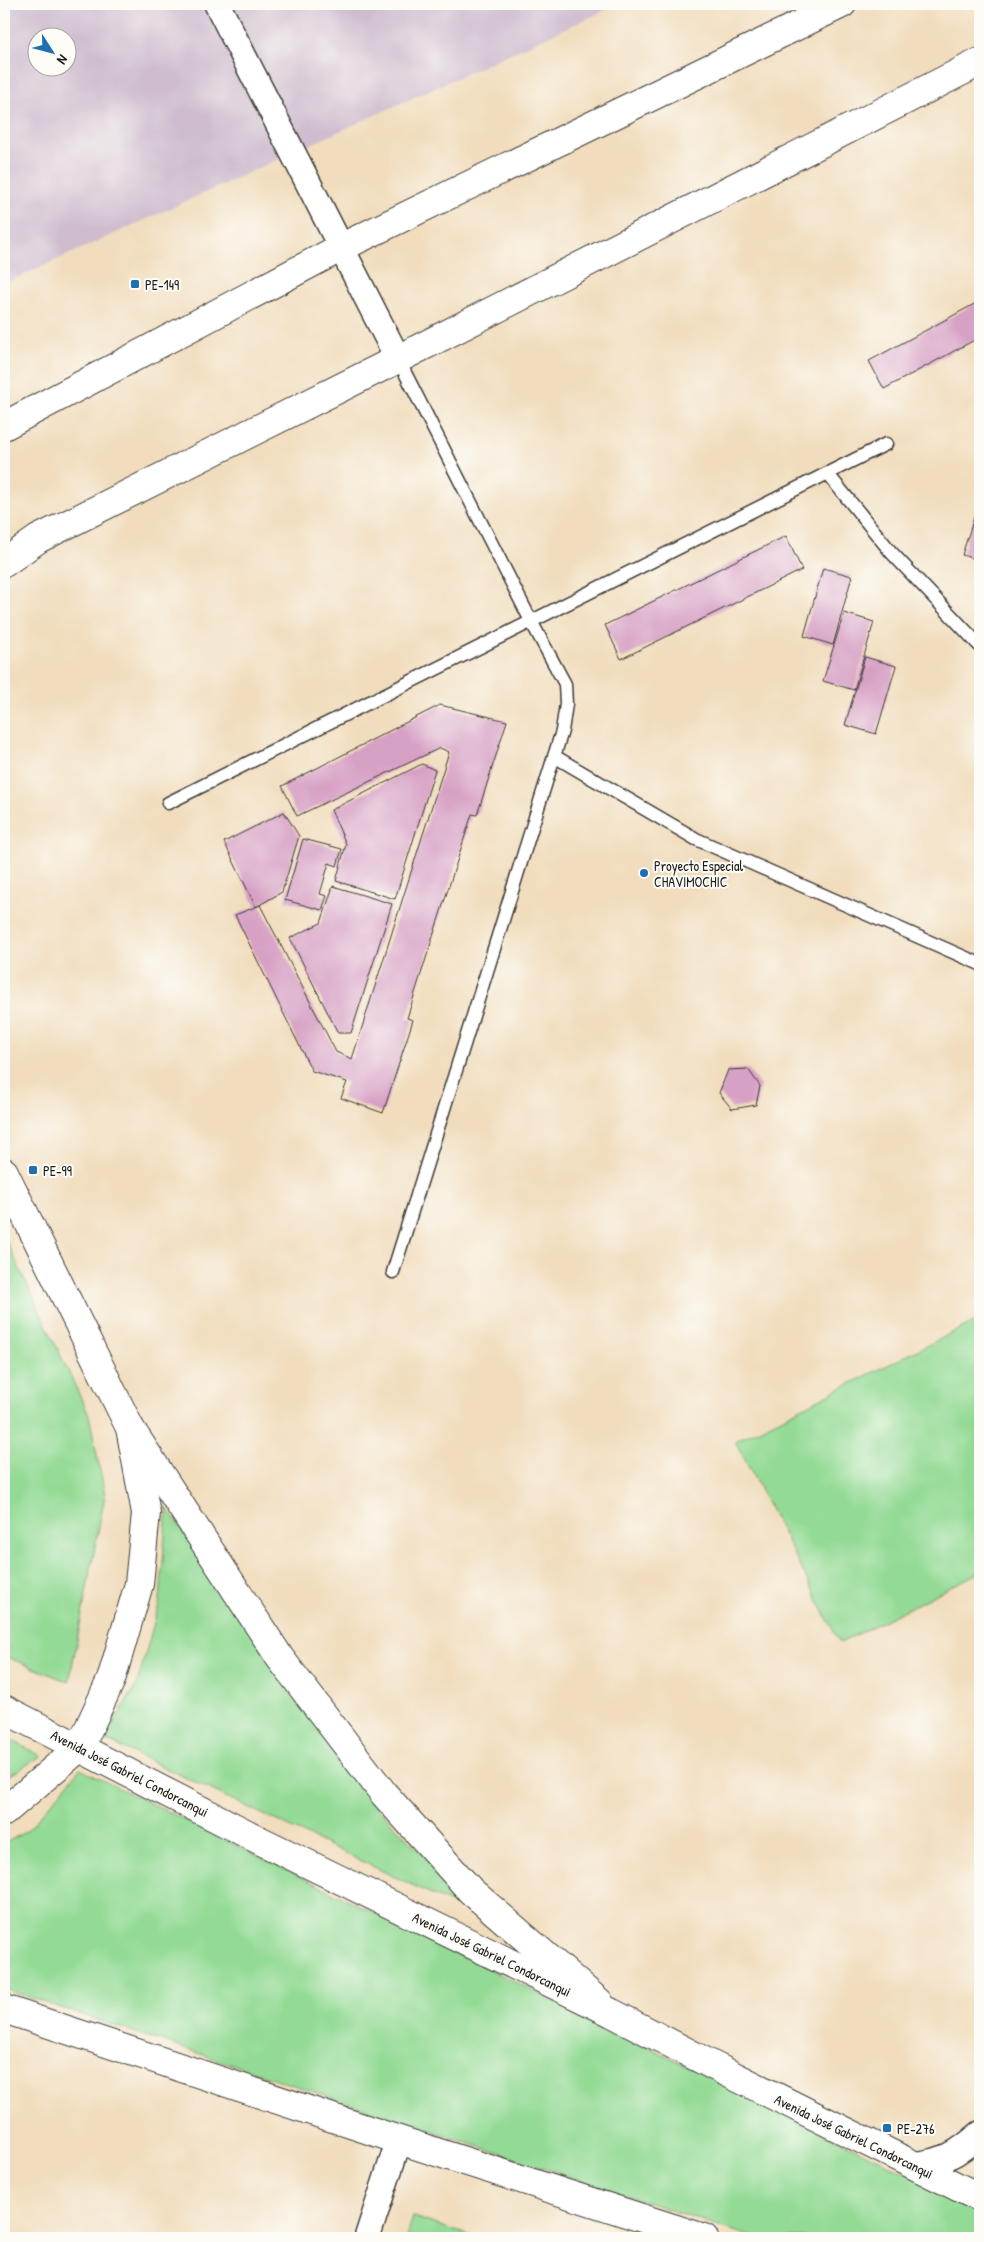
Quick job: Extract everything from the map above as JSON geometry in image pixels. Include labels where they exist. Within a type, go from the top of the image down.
[{"type":"main road","points":[[4,426],[342,247],[842,4]]},
{"type":"main road","points":[[4,563],[38,539],[398,359],[980,62]]},
{"type":"main road","points":[[4,1172],[130,1428],[280,1658],[384,1794],[471,1891],[612,2013]]},
{"type":"main road","points":[[4,1812],[80,1747],[111,1680],[139,1584],[146,1512],[130,1428]]},
{"type":"main road","name":"Avenida José Gabriel Condorcanqui","points":[[4,1709],[257,1839],[612,2013],[980,2198]]},
{"type":"main road","points":[[4,2009],[399,2140],[704,2238]]},
{"type":"street","points":[[217,4],[398,359]]},
{"type":"street","points":[[912,2165],[941,2161],[963,2148],[980,2134]]},
{"type":"street","points":[[368,2238],[399,2140]]},
{"type":"lane","points":[[393,1272],[562,730],[566,704],[565,684],[531,622],[398,359]]},
{"type":"lane","points":[[168,803],[886,444]]},
{"type":"lane","points":[[827,473],[891,552],[980,646]]},
{"type":"lane","points":[[554,756],[696,839],[980,964]]},
{"type":"shaded area","points":[[4,4],[619,4],[4,284]]},
{"type":"green space","points":[[4,1236],[89,1415],[105,1495],[69,1682],[4,1656]]},
{"type":"green space","points":[[980,1319],[980,1572],[840,1643],[735,1441]]},
{"type":"green space","points":[[167,1508],[374,1804],[486,1920],[104,1739],[137,1684],[160,1601]]},
{"type":"green space","points":[[4,1736],[41,1756],[4,1779]]},
{"type":"green space","points":[[80,1769],[980,2209],[980,2238],[755,2238],[4,1989],[4,1844],[28,1830]]},
{"type":"green space","points":[[413,2217],[477,2238],[406,2238]]},
{"type":"building","points":[[980,301],[980,337],[884,389],[869,361]]},
{"type":"building","points":[[980,499],[980,560],[962,555]]},
{"type":"building","points":[[786,536],[802,570],[621,659],[605,625]]},
{"type":"building","points":[[823,568],[852,576],[833,645],[804,636]]},
{"type":"building","points":[[844,613],[874,622],[854,690],[823,681]]},
{"type":"building","points":[[865,657],[896,666],[876,734],[845,725]]},
{"type":"building","points":[[440,705],[507,721],[477,815],[472,814],[407,1018],[413,1020],[383,1113],[341,1098],[347,1082],[312,1071],[235,915],[260,905],[336,1052],[352,1059],[449,752],[440,748],[297,816],[282,786]]},
{"type":"building","points":[[422,764],[435,770],[395,899],[336,881],[346,844],[331,810]]},
{"type":"building","points":[[284,812],[299,836],[282,892],[256,907],[224,842]]},
{"type":"building","points":[[303,839],[342,849],[337,866],[329,863],[320,894],[327,896],[322,910],[285,900]]},
{"type":"building","points":[[333,886],[392,904],[351,1033],[338,1033],[290,938],[321,923]]},
{"type":"building","points":[[748,1069],[760,1086],[756,1105],[732,1109],[719,1093],[728,1070]]},
{"type":"place","name":"PE-149","points":[[135,284]]},
{"type":"place","name":"Proyecto Especial CHAVIMOCHIC","points":[[644,873]]},
{"type":"place","name":"PE-99","points":[[33,1170]]},
{"type":"place","name":"PE-276","points":[[887,2128]]}]
